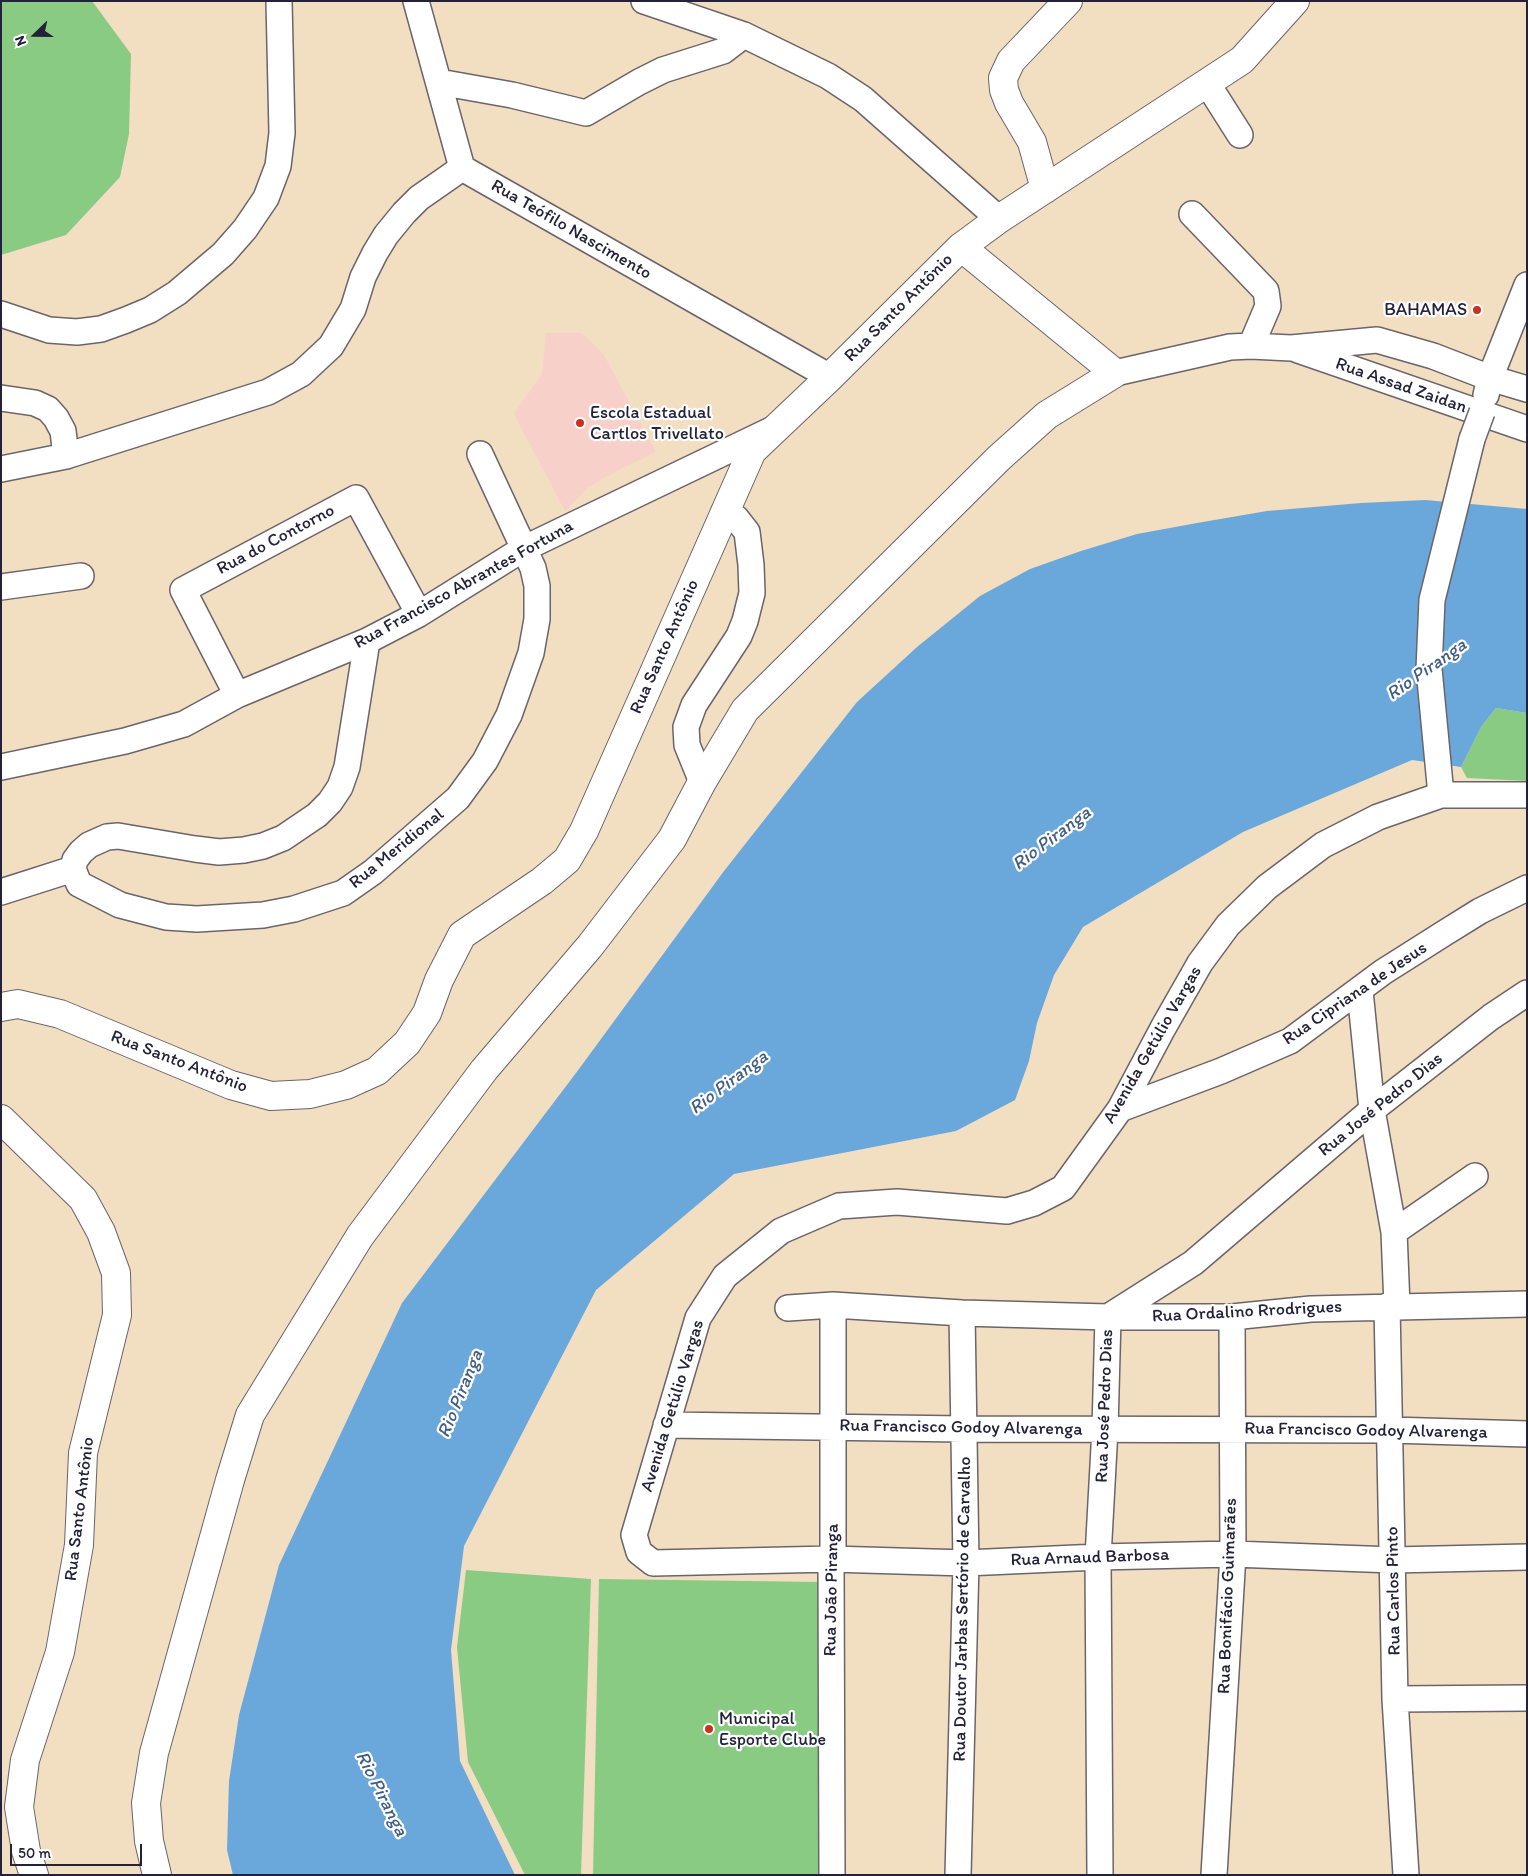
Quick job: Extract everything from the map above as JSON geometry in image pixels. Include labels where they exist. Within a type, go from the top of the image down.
[{"type":"main road","points":[[1045,189],[1032,142],[1009,103],[1004,90],[1003,78],[1011,60],[1068,1]]},
{"type":"main road","name":"Rua Santo Antônio","points":[[1,1007],[18,1004],[60,1014],[231,1085],[271,1096],[310,1094],[346,1085],[377,1071],[407,1043],[427,1013],[439,980],[462,935],[542,881],[567,860],[584,831],[752,451],[830,377],[961,247],[999,219],[1242,60],[1295,1]]},
{"type":"main road","points":[[157,1875],[149,1841],[146,1803],[154,1753],[230,1480],[250,1416],[360,1236],[484,1070],[590,946],[672,840],[702,782],[744,710],[999,458],[1047,415],[1115,372],[961,247]]},
{"type":"main road","name":"Rua Santo Antônio","points":[[1,1118],[83,1199],[101,1232],[116,1273],[117,1315],[83,1453],[79,1545],[60,1652],[25,1760],[18,1807],[26,1851],[34,1875]]},
{"type":"street","points":[[1,314],[49,330],[77,332],[93,330],[150,310],[177,293],[223,254],[245,229],[266,198],[278,166],[282,133],[279,1]]},
{"type":"street","points":[[1,468],[66,456],[268,392],[301,374],[331,346],[352,309],[364,277],[386,235],[419,198],[462,168],[416,1]]},
{"type":"street","points":[[644,1],[744,35],[828,76],[862,99],[999,219]]},
{"type":"street","points":[[439,82],[512,95],[586,113],[655,74],[723,51],[744,35]]},
{"type":"street","points":[[1207,83],[1240,135]]},
{"type":"street","name":"Rua Teófilo Nascimento","points":[[462,168],[830,377]]},
{"type":"street","points":[[1192,214],[1266,292],[1268,306],[1251,346]]},
{"type":"street","points":[[1440,788],[1429,669],[1432,600],[1472,439],[1482,412],[1490,378],[1527,285]]},
{"type":"street","name":"Rua Assad Zaidan","points":[[1115,372],[1230,347],[1291,348],[1377,340],[1433,356],[1490,378],[1527,389]]},
{"type":"street","name":"Rua Assad Zaidan","points":[[1291,348],[1519,427]]},
{"type":"street","points":[[1,398],[35,403],[48,409],[56,418],[63,431],[66,456]]},
{"type":"street","name":"Rua Francisco Abrantes Fortuna","points":[[1,767],[125,741],[184,724],[237,695],[367,641],[419,614],[522,549],[777,427]]},
{"type":"street","name":"Rua Meridional","points":[[74,869],[79,884],[120,905],[166,917],[197,919],[263,915],[294,909],[343,893],[373,872],[458,798],[485,761],[505,723],[532,653],[537,619],[537,586],[533,568],[522,549],[480,454]]},
{"type":"street","name":"Rua do Contorno","points":[[237,695],[184,590],[356,498],[419,614]]},
{"type":"street","points":[[702,782],[687,745],[686,727],[694,705],[739,636],[752,593],[751,565],[746,532],[736,518],[724,512]]},
{"type":"street","points":[[1,586],[81,576]]},
{"type":"street","points":[[1,892],[74,869],[76,860],[81,852],[98,840],[108,837],[118,836],[195,850],[219,852],[263,846],[284,838],[303,826],[330,802],[340,786],[347,767],[367,641]]},
{"type":"street","name":"Avenida Getúlio Vargas","points":[[653,1563],[639,1552],[634,1535],[698,1318],[725,1276],[781,1231],[839,1206],[898,1202],[1007,1211],[1034,1203],[1063,1188],[1120,1109],[1200,963],[1228,925],[1267,887],[1323,845],[1440,788],[1527,795]]},
{"type":"street","name":"Rua Cipriana de Jesus","points":[[1120,1109],[1221,1071],[1290,1041],[1384,972],[1480,911],[1527,888]]},
{"type":"street","name":"Rua Carlos Pinto","points":[[1360,991],[1372,1110],[1394,1232],[1391,1430],[1393,1560],[1396,1699],[1406,1875]]},
{"type":"street","name":"Rua José Pedro Dias","points":[[1100,1875],[1098,1557],[1105,1429],[1108,1318],[1193,1263],[1372,1110],[1492,1017],[1527,993]]},
{"type":"street","points":[[1394,1232],[1475,1176]]},
{"type":"street","name":"Rua Ordalino Rrodrigues","points":[[788,1308],[834,1305],[962,1313],[1108,1318],[1232,1317],[1311,1309],[1527,1304]]},
{"type":"street","name":"Rua João Piranga","points":[[832,1875],[831,1559],[833,1552],[834,1305]]},
{"type":"street","name":"Rua Doutor Jarbas Sertório de Carvalho","points":[[958,1875],[966,1563],[962,1313]]},
{"type":"street","name":"Rua Bonifácio Guimarães","points":[[1214,1875],[1233,1554],[1232,1317]]},
{"type":"street","name":"Rua Francisco Godoy Alvarenga","points":[[666,1425],[964,1429],[1391,1430],[1527,1434]]},
{"type":"street","name":"Rua Arnaud Barbosa","points":[[653,1563],[831,1559],[966,1563],[1098,1557],[1233,1554],[1393,1560],[1527,1557]]},
{"type":"street","points":[[1396,1699],[1527,1698]]},
{"type":"shaded area","name":"Escola Estadual Cartlos Trivellato","points":[[546,333],[582,333],[604,355],[656,452],[588,487],[565,511],[514,414],[542,374]]},
{"type":"green space","points":[[1,1],[92,1],[131,54],[129,134],[120,177],[66,235],[1,255]]},
{"type":"green space","points":[[1496,708],[1527,713],[1527,781],[1467,778],[1461,767],[1481,727]]},
{"type":"green space","points":[[466,1570],[591,1579],[581,1875],[525,1875],[468,1762],[457,1647]]},
{"type":"green space","name":"Municipal Esporte Clube","points":[[599,1579],[821,1582],[824,1875],[593,1875]]},
{"type":"water","name":"Rio Piranga","points":[[1425,500],[1527,509],[1527,713],[1496,708],[1481,727],[1461,767],[1412,760],[1243,832],[1083,927],[1054,975],[1037,1023],[1029,1061],[1015,1100],[956,1131],[734,1174],[596,1290],[464,1546],[451,1650],[460,1761],[515,1875],[233,1875],[227,1850],[229,1781],[239,1715],[279,1565],[402,1303],[579,1069],[724,871],[857,702],[917,647],[980,596],[1030,569],[1137,534],[1197,523],[1267,511]]},
{"type":"place","name":"BAHAMAS","points":[[1477,310]]},
{"type":"place","name":"Escola Estadual Cartlos Trivellato","points":[[580,423]]},
{"type":"place","name":"Municipal Esporte Clube","points":[[709,1729]]}]
